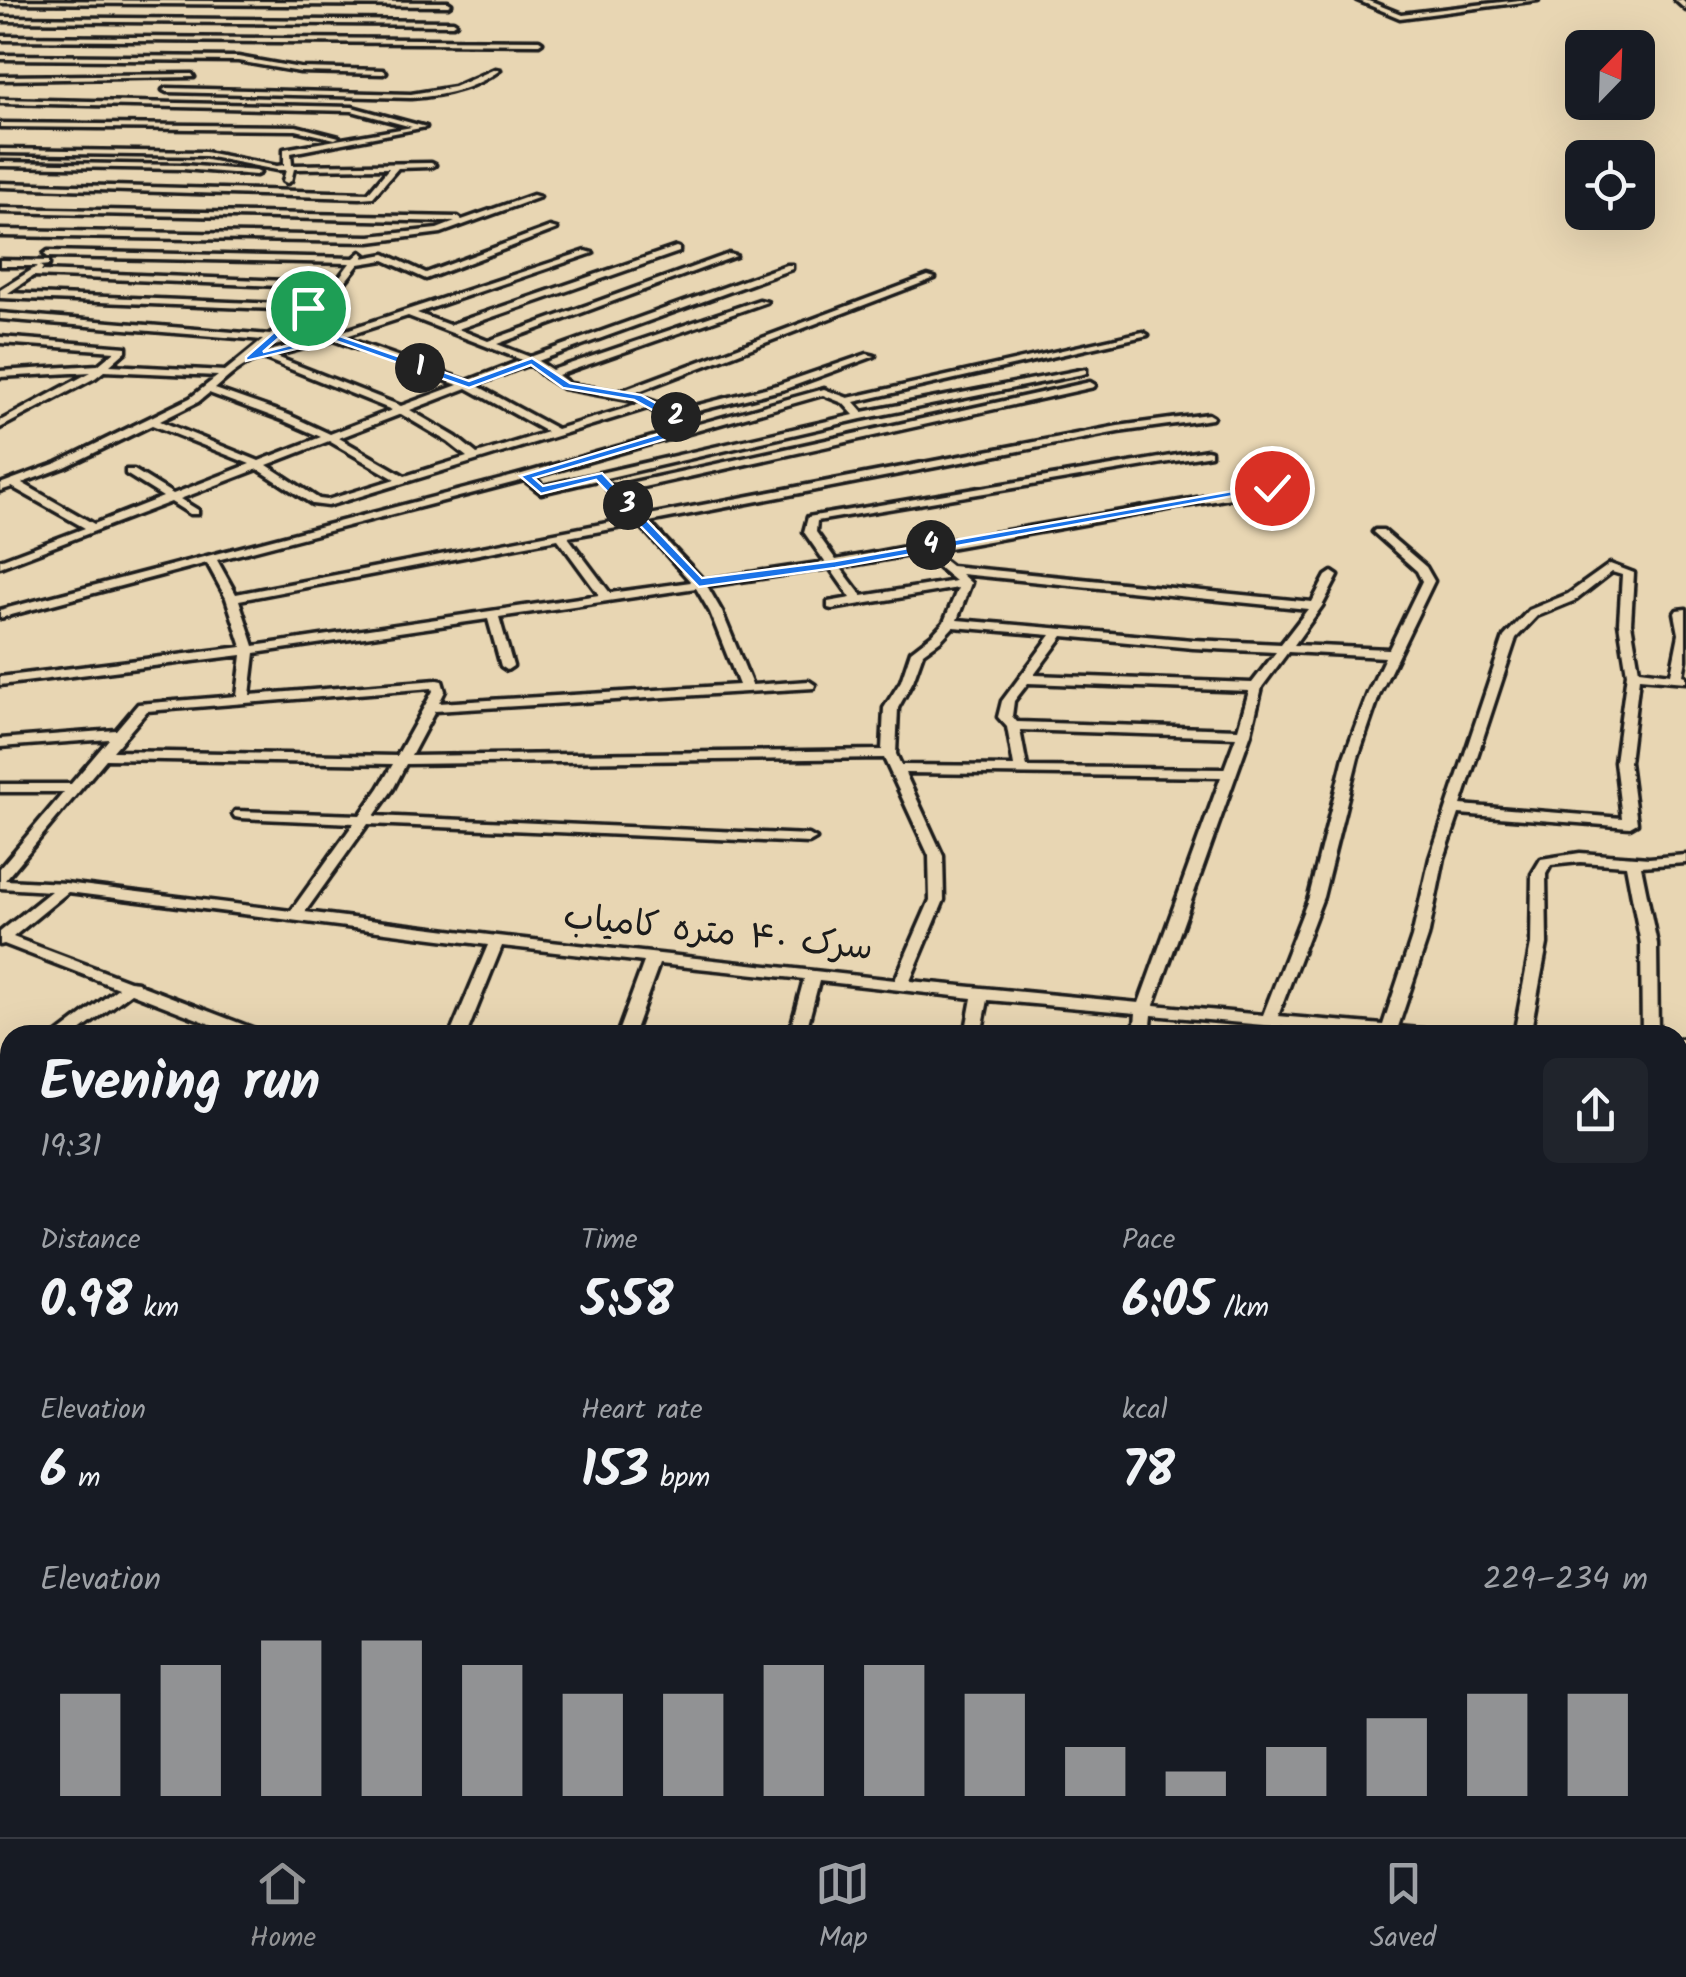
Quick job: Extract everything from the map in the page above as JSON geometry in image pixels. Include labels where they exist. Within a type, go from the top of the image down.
[{"type":"street","points":[[0,1],[448,4],[432,0]]},
{"type":"street","points":[[1362,1],[1376,0]]},
{"type":"street","points":[[1362,1],[1400,16],[1535,0]]},
{"type":"street","points":[[1678,0],[1686,8]]},
{"type":"street","points":[[172,20],[183,1]]},
{"type":"street","points":[[0,19],[453,23]]},
{"type":"street","points":[[0,38],[539,42]]},
{"type":"street","points":[[0,58],[238,59],[311,71],[383,72]]},
{"type":"street","points":[[166,90],[365,96],[439,94],[478,83],[497,70]]},
{"type":"street","points":[[0,78],[192,76]]},
{"type":"street","points":[[250,105],[258,92]]},
{"type":"street","points":[[0,101],[352,108],[422,127],[287,152],[288,175]]},
{"type":"street","points":[[104,126],[121,103]]},
{"type":"street","points":[[288,106],[296,128]]},
{"type":"street","points":[[0,125],[296,128],[341,140]]},
{"type":"street","points":[[360,138],[352,152],[360,167]]},
{"type":"street","points":[[0,151],[204,154],[277,168],[288,175]]},
{"type":"street","points":[[0,164],[213,168],[288,175],[431,165]]},
{"type":"street","points":[[0,185],[360,196],[370,195],[396,166]]},
{"type":"street","points":[[92,212],[93,205],[147,167]]},
{"type":"street","points":[[0,234],[370,239],[438,231],[536,197]]},
{"type":"street","points":[[0,210],[472,221]]},
{"type":"street","points":[[0,263],[47,259],[360,261],[385,257],[426,276],[553,229]]},
{"type":"street","points":[[0,295],[32,273],[71,232]]},
{"type":"street","points":[[0,488],[62,465],[210,390],[337,286],[360,261],[370,239]]},
{"type":"street","points":[[448,328],[676,250]]},
{"type":"street","points":[[249,359],[334,337],[590,253]]},
{"type":"street","points":[[488,344],[732,256]]},
{"type":"street","points":[[0,564],[397,410],[789,267]]},
{"type":"street","points":[[32,273],[337,286]]},
{"type":"street","points":[[621,394],[932,278]]},
{"type":"street","points":[[0,295],[308,308]]},
{"type":"street","points":[[548,376],[762,302]]},
{"type":"street","points":[[409,313],[532,361],[567,386],[621,394],[650,404],[692,428]]},
{"type":"street","points":[[0,316],[272,338]]},
{"type":"street","points":[[847,401],[1142,335]]},
{"type":"street","points":[[334,337],[469,385],[554,432]]},
{"type":"street","points":[[0,340],[123,349],[104,368],[0,425]]},
{"type":"street","points":[[266,356],[397,410],[453,438],[474,457]]},
{"type":"street","points":[[672,415],[781,387],[870,356]]},
{"type":"street","points":[[0,374],[104,368],[230,374]]},
{"type":"street","points":[[526,476],[541,490],[862,416],[1083,371]]},
{"type":"street","points":[[615,490],[1090,385]]},
{"type":"street","points":[[210,390],[271,410],[366,454],[404,480]]},
{"type":"street","points":[[0,614],[212,561],[824,392],[847,401],[862,416]]},
{"type":"street","points":[[152,421],[258,464],[316,502],[328,503],[650,404]]},
{"type":"street","points":[[232,598],[1118,428],[1208,417]]},
{"type":"street","points":[[858,601],[810,532],[812,519],[1207,453]]},
{"type":"street","points":[[130,472],[194,512]]},
{"type":"street","points":[[598,476],[699,583],[716,612],[747,688]]},
{"type":"street","points":[[13,484],[92,526]]},
{"type":"street","points":[[0,681],[249,650],[835,564],[1272,488]]},
{"type":"street","points":[[1268,1022],[1316,897],[1352,758],[1390,654],[1428,581],[1422,570],[1379,532]]},
{"type":"street","points":[[560,536],[606,596]]},
{"type":"street","points":[[920,547],[966,583]]},
{"type":"street","points":[[212,561],[232,598],[249,650],[243,700]]},
{"type":"street","points":[[942,568],[1316,606]]},
{"type":"street","points":[[1391,1025],[1420,937],[1437,858],[1510,637],[1533,613],[1572,597],[1610,568],[1628,574],[1625,623],[1632,673],[1622,762],[1630,823],[1454,808]]},
{"type":"street","points":[[1143,1025],[1144,1010],[1226,774],[1244,733],[1256,687],[1316,606],[1332,576]]},
{"type":"street","points":[[832,605],[966,583]]},
{"type":"street","points":[[901,984],[937,900],[936,856],[889,754],[890,708],[907,681],[917,651],[942,636],[951,623],[966,583]]},
{"type":"street","points":[[492,613],[507,666]]},
{"type":"street","points":[[1632,673],[1681,679],[1685,634],[1681,613],[1686,613]]},
{"type":"street","points":[[951,623],[1193,644],[1390,654]]},
{"type":"street","points":[[1021,770],[1014,726],[1005,716],[1008,700],[1028,679],[1058,634]]},
{"type":"street","points":[[1028,679],[1256,687]]},
{"type":"street","points":[[0,881],[143,707],[436,684],[439,691],[433,707],[404,760],[296,914]]},
{"type":"street","points":[[433,707],[809,684]]},
{"type":"street","points":[[1014,726],[1244,733]]},
{"type":"street","points":[[0,743],[120,734]]},
{"type":"street","points":[[106,754],[404,760],[889,754]]},
{"type":"street","points":[[895,769],[1226,774]]},
{"type":"street","points":[[0,788],[74,788]]},
{"type":"street","points":[[240,814],[808,839]]},
{"type":"street","points":[[1524,1025],[1539,944],[1539,874],[1546,862],[1571,855],[1633,864],[1686,859]]},
{"type":"street","points":[[1633,864],[1648,944],[1650,1025]]},
{"type":"street","name":"سرک ۴۰ متره کامیاب","points":[[0,881],[497,941],[1286,1025]]},
{"type":"street","points":[[2,939],[66,886]]},
{"type":"street","points":[[2,939],[230,1025]]},
{"type":"street","points":[[462,1025],[497,941]]},
{"type":"street","points":[[629,1025],[654,956]]},
{"type":"street","points":[[799,1025],[813,976]]},
{"type":"street","points":[[78,1025],[132,985]]},
{"type":"street","points":[[975,1025],[980,994]]},
{"type":"route","points":[[308,308],[249,359],[334,337],[469,385],[532,361],[567,386],[638,398],[692,428],[526,476],[541,490],[598,476],[699,583],[835,564],[1272,488]]}]
